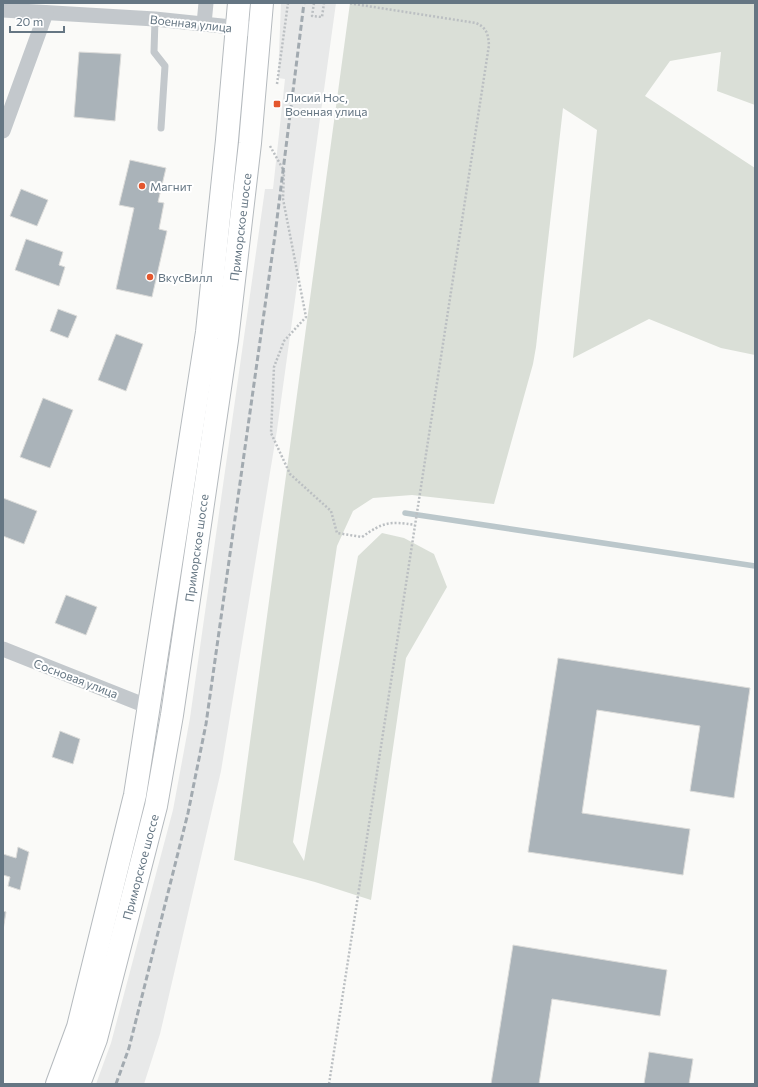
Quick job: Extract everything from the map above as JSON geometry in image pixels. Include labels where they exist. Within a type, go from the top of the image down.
[{"type":"main road","name":"Приморское шоссе","points":[[57,1084],[78,1027],[135,796],[207,332],[239,3]]},
{"type":"main road","name":"Приморское шоссе","points":[[79,1084],[96,1039],[156,806],[167,745],[227,340],[250,143],[262,3]]},
{"type":"street","points":[[204,24],[206,3]]},
{"type":"street","name":"Военная улица","points":[[3,10],[156,19],[260,30]]},
{"type":"street","points":[[3,131],[46,13]]},
{"type":"street","name":"Сосновая улица","points":[[3,649],[149,707]]},
{"type":"lane","points":[[156,19],[154,52],[165,66],[161,128]]},
{"type":"path","points":[[279,72],[288,3]]},
{"type":"path","points":[[314,3],[312,16],[322,17],[324,3]]},
{"type":"path","points":[[329,1084],[488,45],[488,35],[484,27],[476,23],[348,3]]},
{"type":"path","points":[[270,146],[284,171],[283,199],[306,317],[284,341],[274,367],[271,433],[290,474],[331,511],[337,533],[362,537],[376,527],[396,522],[415,525]]},
{"type":"shaded area","points":[[281,3],[336,3],[277,430],[221,771],[160,1034],[144,1084],[96,1084],[111,1043],[173,810],[190,718],[265,189],[273,189],[285,79],[278,78]]},
{"type":"shaded area","points":[[350,3],[755,3],[755,105],[717,91],[721,52],[670,61],[645,96],[755,168],[755,355],[721,348],[649,319],[573,358],[597,130],[563,108],[536,347],[533,364],[494,504],[412,495],[373,498],[353,511],[337,546],[293,842],[304,861],[358,556],[382,533],[404,538],[434,554],[447,587],[406,658],[371,900],[315,882],[234,860]]},
{"type":"building","points":[[79,52],[121,54],[115,121],[74,117]]},
{"type":"building","points":[[130,160],[166,168],[158,202],[164,203],[159,229],[167,231],[152,297],[116,289],[134,208],[119,205]]},
{"type":"building","points":[[21,189],[48,200],[37,226],[10,216]]},
{"type":"building","points":[[26,239],[63,252],[59,265],[65,267],[59,286],[15,270]]},
{"type":"building","points":[[58,309],[77,316],[68,338],[50,331]]},
{"type":"building","points":[[116,334],[143,344],[126,391],[98,380]]},
{"type":"building","points":[[43,398],[73,410],[50,468],[20,457]]},
{"type":"building","points":[[3,498],[37,511],[24,544],[3,536]]},
{"type":"building","points":[[66,595],[97,607],[86,635],[55,623]]},
{"type":"building","points":[[558,658],[750,688],[734,798],[690,791],[700,726],[597,710],[582,813],[690,829],[683,875],[528,852]]},
{"type":"building","points":[[60,731],[80,739],[73,764],[52,757]]},
{"type":"building","points":[[18,847],[29,852],[20,890],[8,886],[10,877],[3,875],[3,854],[16,858]]},
{"type":"building","points":[[3,911],[6,912],[3,930]]},
{"type":"building","points":[[513,945],[667,970],[660,1016],[552,999],[539,1084],[491,1084]]},
{"type":"building","points":[[649,1052],[693,1059],[689,1084],[644,1084]]},
{"type":"waterway","points":[[405,513],[755,566]]},
{"type":"railway","points":[[116,1084],[129,1048],[188,813],[206,724],[275,235],[304,3]]},
{"type":"place","name":"Лисий Нос, Военная улица","points":[[277,104]]},
{"type":"place","name":"Магнит","points":[[142,186]]},
{"type":"place","name":"ВкусВилл","points":[[150,277]]}]
